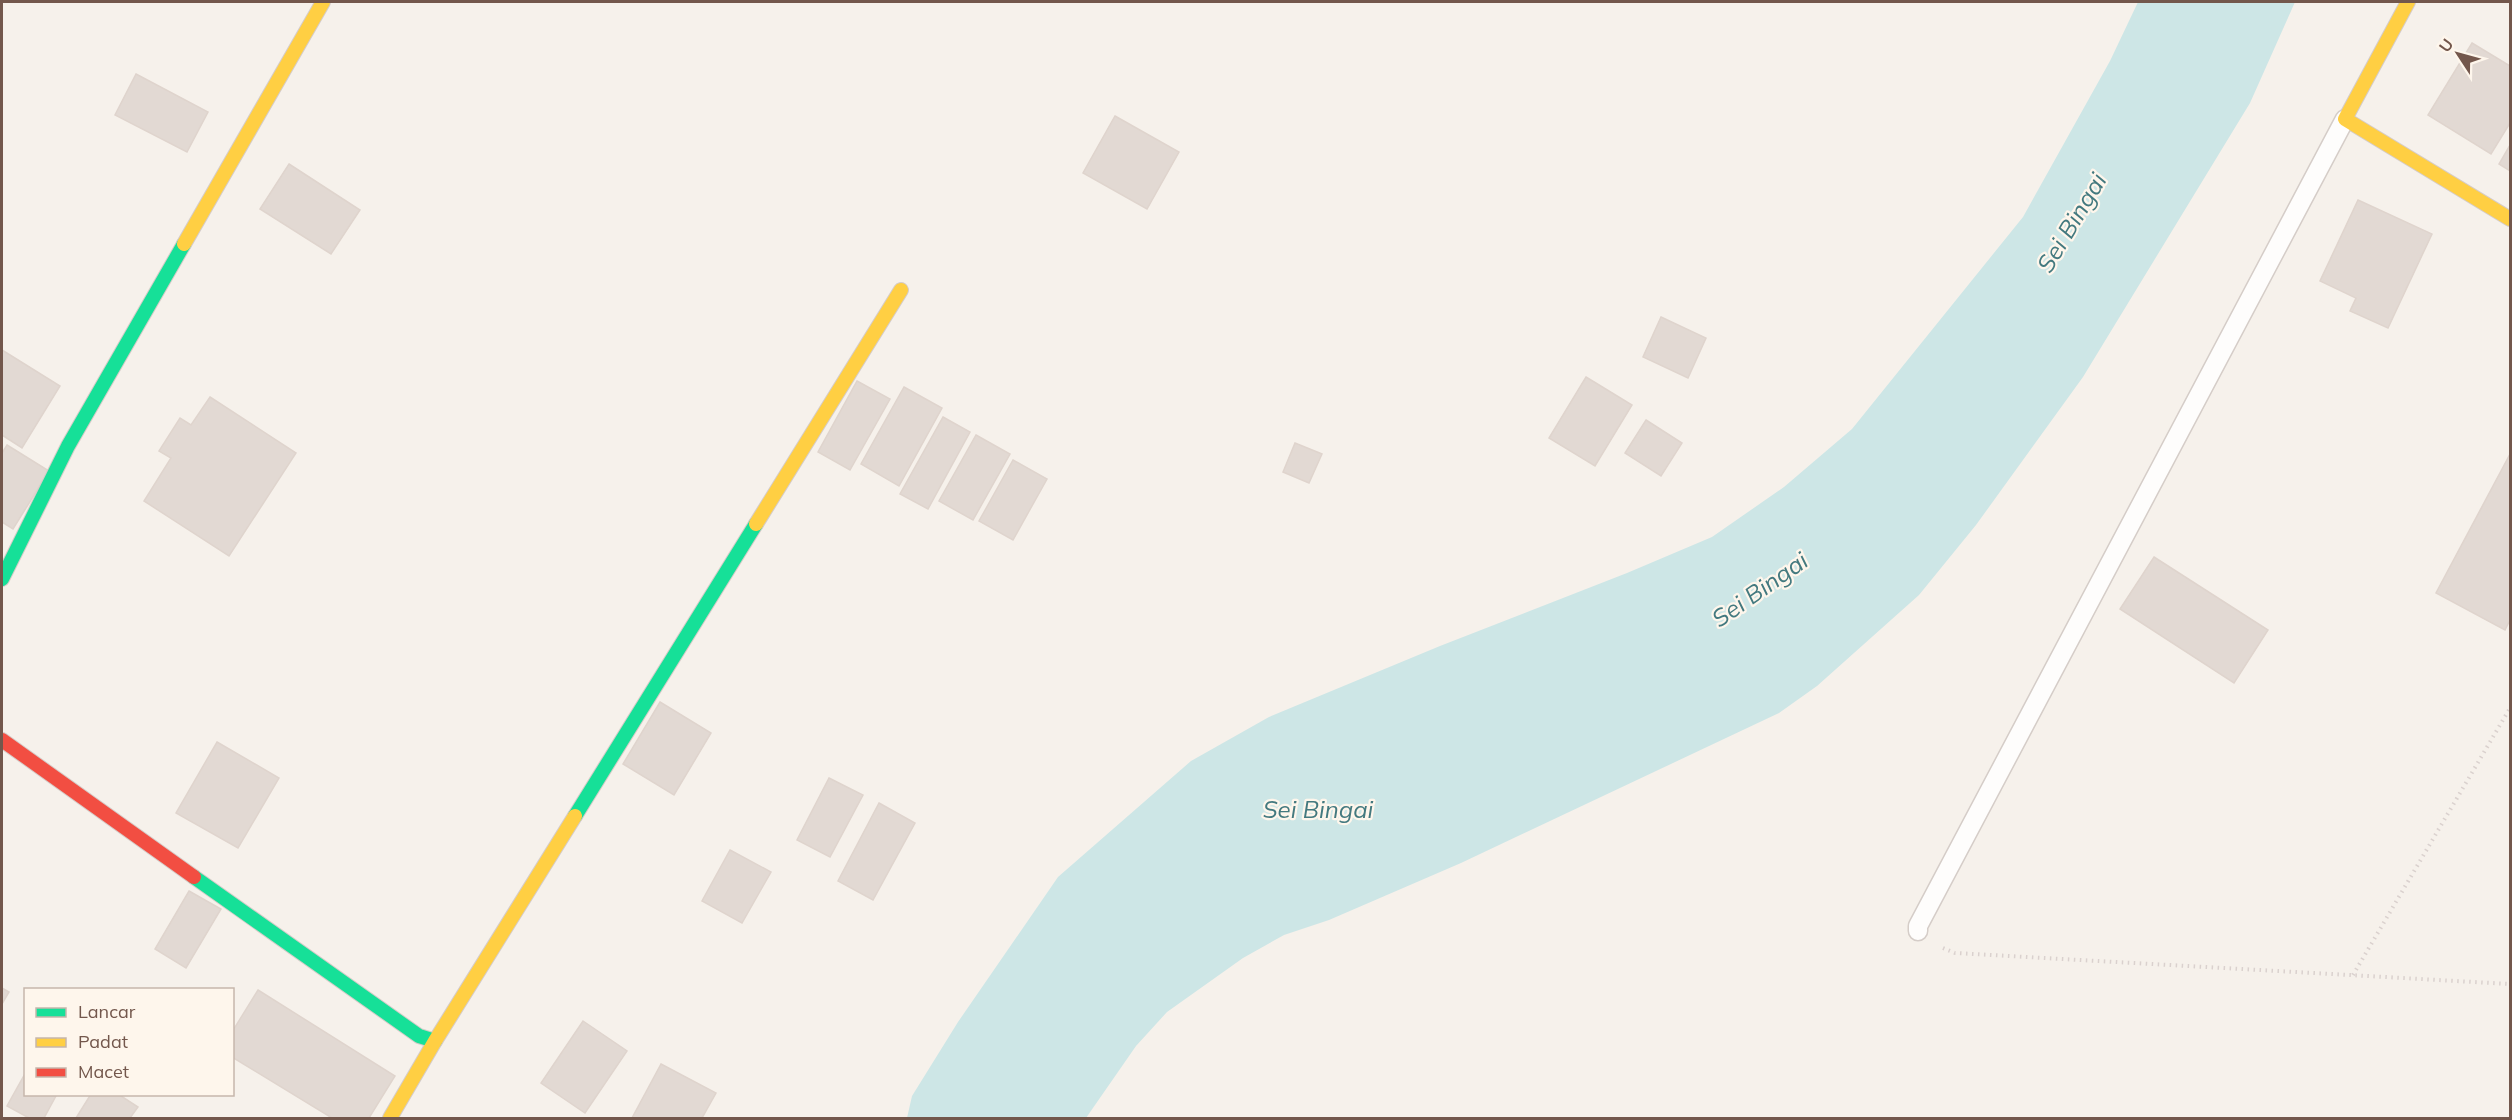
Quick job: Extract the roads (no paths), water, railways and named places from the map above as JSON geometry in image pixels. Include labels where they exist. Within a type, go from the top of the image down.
[{"type":"street","points":[[2,579],[68,446],[322,2]]},
{"type":"street","points":[[2408,2],[2345,119],[2511,219]]},
{"type":"street","points":[[390,1119],[435,1041],[901,290]]},
{"type":"street","points":[[2,740],[418,1036],[435,1041]]},
{"type":"lane","points":[[1918,931],[1918,926],[2345,119]]},
{"type":"water","name":"Sei Bingai","points":[[2138,2],[2295,2],[2250,103],[2083,377],[1976,525],[1919,595],[1817,686],[1779,713],[1461,863],[1329,920],[1284,935],[1243,958],[1167,1012],[1136,1046],[1086,1118],[907,1118],[912,1096],[958,1022],[1058,877],[1191,761],[1269,717],[1712,537],[1784,487],[1852,429],[2023,217],[2110,61]]}]
